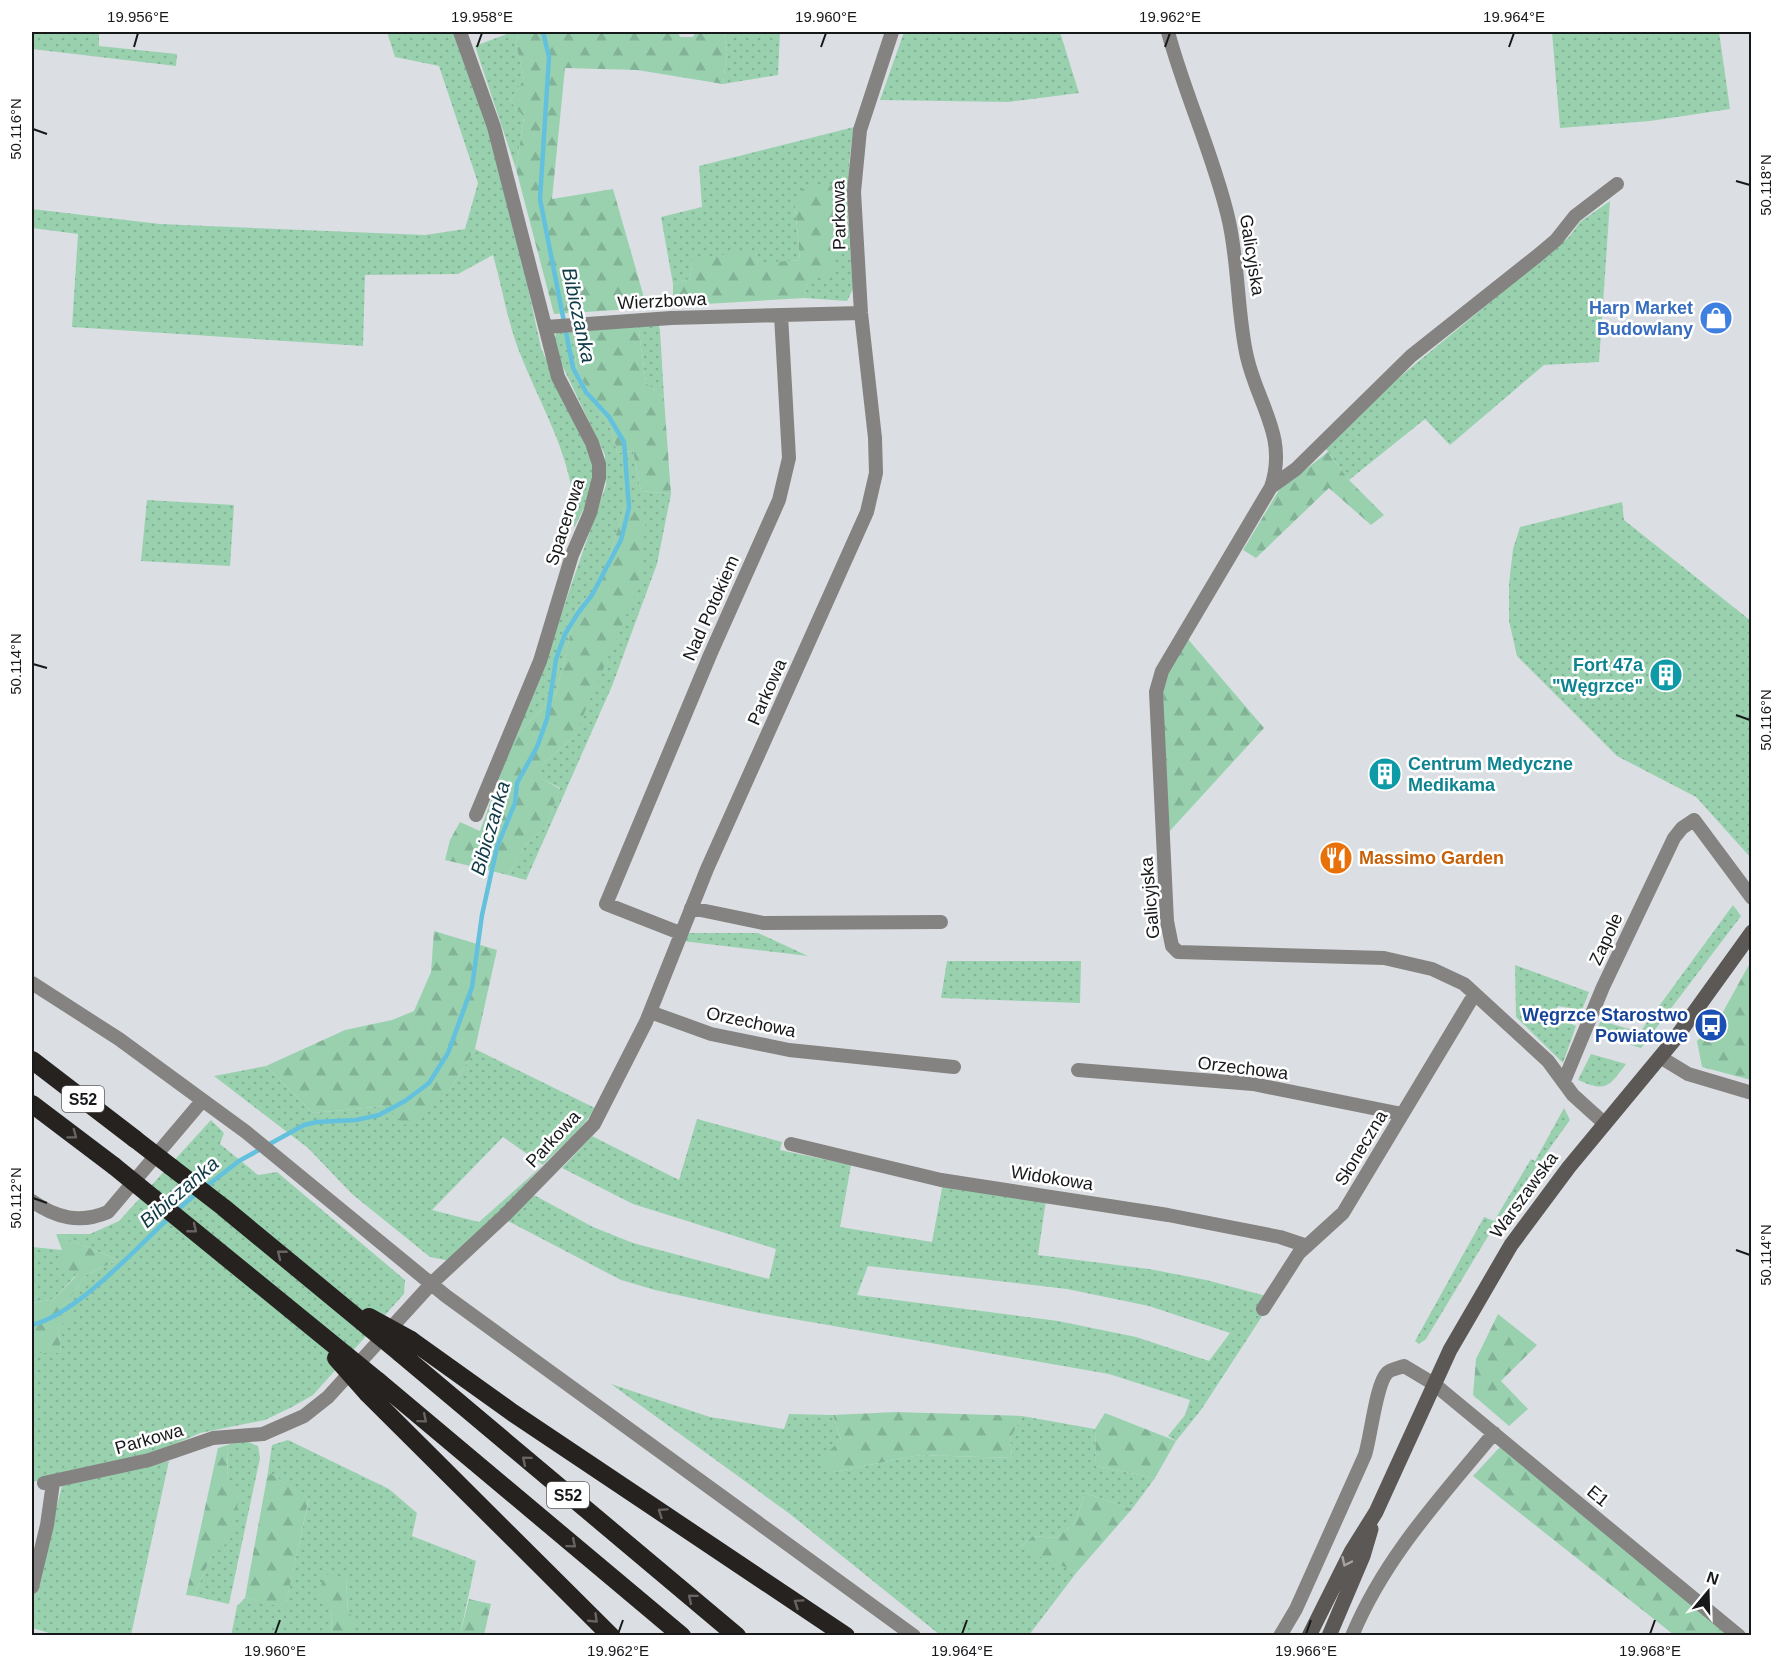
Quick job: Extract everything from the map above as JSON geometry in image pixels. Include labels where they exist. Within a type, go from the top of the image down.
[{"type":"highway","name":"S52","points":[[32,1060],[326,1292],[405,1347],[737,1635]]},
{"type":"highway","name":"S52","points":[[32,1104],[114,1166],[299,1316],[372,1387],[682,1635]]},
{"type":"highway","points":[[405,1347],[513,1413],[846,1635]]},
{"type":"highway","points":[[372,1387],[611,1635]]},
{"type":"main road","name":"Warszawska","points":[[1309,1635],[1351,1552],[1376,1512],[1434,1384],[1479,1298],[1511,1245],[1604,1123],[1660,1057],[1749,935]]},
{"type":"main road","name":"Warszawska","points":[[1329,1635],[1363,1556],[1376,1512]]},
{"type":"street","name":"Spacerowa","points":[[460,32],[494,127],[550,327],[558,377],[592,443],[599,464],[596,495],[572,555],[540,661],[476,815]]},
{"type":"street","name":"Parkowa","points":[[32,1587],[47,1526],[49,1483],[70,1476],[149,1460],[213,1438],[263,1434],[292,1423],[323,1402],[432,1283],[505,1215],[594,1124],[650,1012],[680,933],[867,512],[876,473],[875,438],[861,314],[854,192],[859,141],[892,32]]},
{"type":"street","name":"Galicyjska","points":[[1168,32],[1204,133],[1229,219],[1247,357],[1278,448],[1278,468],[1271,487],[1162,671],[1156,692],[1167,921],[1172,946],[1178,952],[1384,958],[1432,969],[1464,984],[1548,1061],[1574,1095],[1604,1123]]},
{"type":"street","name":"Galicyjska","points":[[1271,487],[1296,469],[1411,356],[1537,256],[1556,240],[1582,210],[1617,184]]},
{"type":"street","points":[[781,315],[861,314]]},
{"type":"street","name":"Wierzbowa","points":[[550,327],[671,318],[781,315]]},
{"type":"street","name":"Nad Potokiem","points":[[680,933],[606,904],[705,666],[779,500],[789,458],[781,315]]},
{"type":"street","name":"Zapole","points":[[1564,1082],[1603,987],[1674,838],[1682,828],[1694,820],[1752,898]]},
{"type":"street","points":[[691,908],[763,923],[941,922]]},
{"type":"street","points":[[32,983],[118,1039],[282,1160],[432,1283],[914,1635]]},
{"type":"street","name":"Słoneczna","points":[[1263,1309],[1299,1253],[1342,1213],[1474,995]]},
{"type":"street","name":"Orzechowa","points":[[650,1012],[711,1034],[789,1050],[954,1067]]},
{"type":"street","points":[[1660,1057],[1688,1074],[1752,1094]]},
{"type":"street","name":"Orzechowa","points":[[1078,1070],[1253,1084],[1402,1114]]},
{"type":"street","points":[[32,1201],[57,1216],[72,1219],[97,1217],[108,1212],[202,1101]]},
{"type":"street","name":"Widokowa","points":[[791,1144],[941,1180],[1168,1215],[1280,1237],[1307,1246]]},
{"type":"street","name":"E1","points":[[1280,1635],[1301,1598],[1365,1455],[1371,1436],[1380,1384],[1387,1372],[1404,1366],[1434,1384],[1739,1635]]},
{"type":"street","points":[[1352,1635],[1374,1587],[1393,1557],[1494,1433]]},
{"type":"green space","points":[[32,32],[99,32],[99,46],[177,54],[176,66],[32,49]]},
{"type":"green space","points":[[387,32],[453,32],[488,123],[509,199],[541,348],[595,467],[592,492],[574,528],[574,503],[563,455],[515,340],[493,255],[458,274],[365,275],[363,346],[72,327],[78,234],[32,228],[32,209],[160,224],[425,235],[465,229],[478,183],[439,66],[395,57]]},
{"type":"green space","points":[[512,32],[519,32],[516,44],[524,79],[510,101],[524,117],[516,169],[475,46]]},
{"type":"green space","points":[[519,32],[678,32],[680,37],[693,37],[695,32],[724,32],[727,52],[723,84],[637,70],[565,68],[552,199],[613,189],[647,308],[554,314],[516,169],[524,117],[510,101],[524,79],[516,44]]},
{"type":"green space","points":[[724,32],[780,32],[778,75],[723,84],[727,52]]},
{"type":"green space","points":[[904,32],[1060,32],[1079,93],[1008,102],[880,100]]},
{"type":"green space","points":[[1552,32],[1719,32],[1730,109],[1650,121],[1560,128]]},
{"type":"green space","points":[[854,127],[848,187],[853,289],[847,301],[804,298],[808,283],[795,205],[800,260],[758,264],[756,252],[693,259],[690,279],[673,284],[661,217],[702,207],[699,166]]},
{"type":"green space","points":[[839,184],[832,271],[808,283],[804,298],[673,306],[673,284],[690,279],[693,258],[756,251],[758,263],[800,260],[795,205],[802,189]]},
{"type":"green space","points":[[1610,201],[1599,362],[1544,365],[1450,445],[1425,419],[1349,480],[1326,449],[1390,385],[1569,237],[1580,222]]},
{"type":"green space","points":[[658,323],[664,398],[646,383],[638,324]]},
{"type":"green space","points":[[638,324],[646,383],[664,398],[671,494],[641,491],[633,451],[617,453],[613,433],[577,371],[572,330]]},
{"type":"green space","points":[[572,330],[577,371],[613,433],[617,453],[633,451],[641,491],[671,494],[657,564],[612,686],[526,880],[508,875],[525,846],[546,827],[560,788],[536,776],[546,761],[574,737],[625,505],[602,581],[577,607],[556,694],[513,739],[532,698],[606,485],[605,455],[553,346],[556,333]]},
{"type":"green space","points":[[1328,452],[1349,480],[1384,515],[1371,525],[1329,488],[1256,558],[1243,550],[1279,490]]},
{"type":"green space","points":[[147,500],[234,505],[230,566],[141,561]]},
{"type":"green space","points":[[1622,502],[1624,520],[1751,621],[1751,858],[1696,797],[1617,756],[1517,656],[1509,621],[1509,584],[1513,549],[1520,527]]},
{"type":"green space","points":[[625,505],[635,506],[646,518],[640,583],[574,737],[546,761],[537,776],[560,789],[546,827],[525,846],[508,875],[445,860],[450,840],[460,822],[480,831],[513,739],[556,694],[577,607],[602,581]]},
{"type":"green space","points":[[1187,638],[1264,728],[1168,833],[1160,692],[1166,673]]},
{"type":"green space","points":[[1733,905],[1741,916],[1641,1048],[1595,1033],[1601,1021],[1640,1032]]},
{"type":"green space","points":[[434,931],[497,950],[475,1049],[449,1092],[405,1125],[385,1106],[313,1113],[266,1066],[345,1030],[392,1020],[414,1011],[431,972]]},
{"type":"green space","points":[[689,933],[758,933],[808,956],[682,941]]},
{"type":"green space","points":[[947,961],[1081,961],[1080,1003],[941,998]]},
{"type":"green space","points":[[1751,961],[1751,1080],[1702,1067],[1697,1041],[1718,1021]]},
{"type":"green space","points":[[1515,965],[1589,992],[1582,1010],[1558,1006],[1553,1016],[1576,1026],[1563,1063],[1516,1017]]},
{"type":"green space","points":[[475,1049],[595,1108],[578,1131],[450,1261],[430,1257],[352,1194],[308,1148],[214,1076],[266,1066],[313,1113],[385,1106],[449,1092]],"holes":[[[503,1137],[543,1165],[479,1222],[432,1210]]]},
{"type":"green space","points":[[1591,1054],[1626,1064],[1606,1086],[1595,1086],[1578,1080]]},
{"type":"green space","points":[[1564,1108],[1570,1120],[1496,1223],[1426,1339],[1419,1344],[1415,1341],[1484,1217],[1494,1221],[1531,1159],[1535,1161]]},
{"type":"green space","points":[[697,1119],[782,1142],[780,1150],[851,1165],[840,1227],[932,1242],[943,1183],[1046,1200],[1038,1255],[1149,1269],[1206,1280],[1274,1298],[1201,1410],[1176,1441],[1168,1436],[1185,1415],[1190,1400],[1109,1374],[759,1313],[655,1290],[621,1280],[504,1219],[532,1194],[593,1227],[633,1243],[769,1279],[776,1249],[633,1204],[562,1168],[592,1136],[679,1180]],"holes":[[[868,1266],[1067,1289],[1149,1306],[1230,1333],[1209,1361],[1136,1337],[1058,1321],[857,1295]]]},
{"type":"green space","points":[[211,1120],[224,1133],[220,1144],[258,1175],[277,1172],[405,1280],[404,1294],[313,1395],[292,1407],[265,1420],[200,1433],[145,1457],[32,1482],[32,1353],[61,1353],[58,1325],[65,1305],[86,1275],[118,1260],[56,1234],[90,1234],[119,1221]]},
{"type":"green space","points":[[56,1234],[118,1260],[86,1275],[65,1305],[79,1319],[58,1325],[61,1353],[32,1353],[32,1303],[54,1299],[77,1275],[61,1265],[62,1250]]},
{"type":"green space","points":[[32,1247],[62,1250],[77,1274],[54,1299],[32,1303]]},
{"type":"green space","points":[[1498,1314],[1537,1345],[1501,1381],[1528,1409],[1509,1426],[1473,1395],[1476,1359]]},
{"type":"green space","points":[[611,1384],[710,1417],[784,1429],[789,1414],[833,1415],[841,1440],[833,1472],[920,1455],[1012,1458],[1010,1439],[1022,1416],[1095,1429],[1096,1466],[1155,1478],[1132,1509],[1085,1493],[1074,1524],[1056,1538],[1033,1536],[1020,1547],[1077,1572],[1029,1635],[940,1635],[790,1514]]},
{"type":"green space","points":[[896,1412],[1022,1416],[1010,1439],[1012,1458],[920,1455],[833,1472],[819,1460],[841,1440],[833,1415]]},
{"type":"green space","points":[[1105,1413],[1176,1441],[1155,1478],[1096,1466],[1095,1429]]},
{"type":"green space","points":[[244,1440],[258,1446],[260,1458],[229,1604],[194,1596],[211,1557],[230,1539],[227,1445]]},
{"type":"green space","points":[[288,1440],[389,1489],[417,1513],[412,1536],[476,1561],[460,1635],[345,1635],[353,1631],[348,1612],[346,1577],[331,1608],[332,1635],[231,1636],[237,1606],[245,1598],[285,1607],[309,1499],[268,1472],[272,1445]]},
{"type":"green space","points":[[227,1445],[228,1480],[241,1489],[230,1540],[211,1557],[194,1596],[186,1595],[218,1448]]},
{"type":"green space","points":[[1500,1447],[1731,1635],[1674,1635],[1473,1476]]},
{"type":"green space","points":[[169,1461],[131,1635],[56,1635],[32,1628],[32,1601],[62,1486]]},
{"type":"green space","points":[[268,1472],[309,1498],[285,1608],[245,1598]]},
{"type":"green space","points":[[1085,1493],[1132,1509],[1077,1572],[1019,1548],[1033,1536],[1056,1538],[1074,1524]]},
{"type":"green space","points":[[324,1574],[346,1577],[348,1612],[357,1621],[353,1631],[345,1635],[332,1635],[331,1608],[319,1595]]},
{"type":"green space","points":[[469,1599],[491,1604],[484,1635],[460,1635]]},
{"type":"waterway","name":"Bibiczanka","points":[[204,1188],[239,1161],[304,1125],[356,1120],[379,1115],[405,1101],[429,1083],[448,1053],[472,987],[482,915],[497,847],[515,803],[517,783],[537,747],[547,719],[556,659],[565,634],[592,595],[621,540],[629,508],[624,442],[609,417],[586,392],[573,368],[540,199],[549,57],[543,32]]},
{"type":"waterway","name":"Bibiczanka","points":[[176,1211],[197,1193]]},
{"type":"waterway","name":"Bibiczanka","points":[[32,1325],[68,1308],[86,1294],[123,1263],[170,1217]]},
{"type":"place","name":"Harp Market Budowlany","points":[[1716,318]]},
{"type":"place","name":"Fort 47a \"Węgrzce\"","points":[[1666,675]]},
{"type":"place","name":"Centrum Medyczne Medikama","points":[[1385,774]]},
{"type":"place","name":"Massimo Garden","points":[[1336,858]]},
{"type":"place","name":"Węgrzce Starostwo Powiatowe","points":[[1711,1025]]}]
